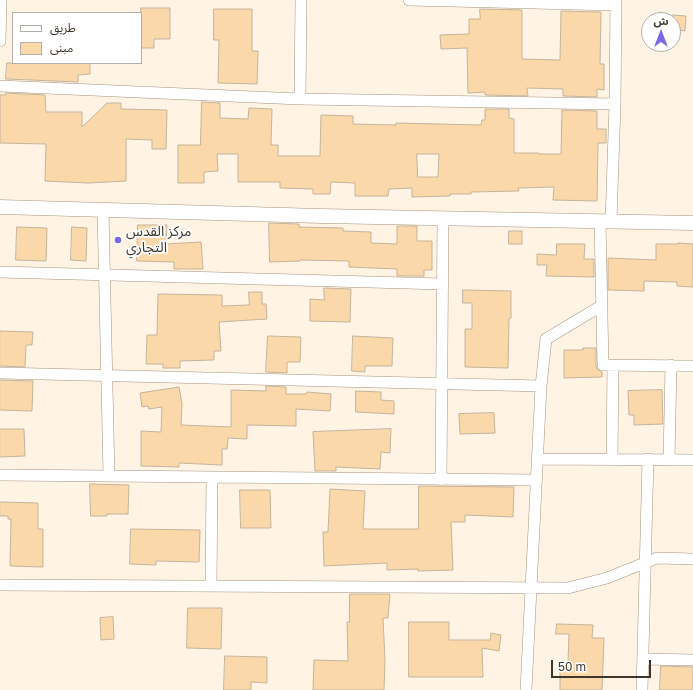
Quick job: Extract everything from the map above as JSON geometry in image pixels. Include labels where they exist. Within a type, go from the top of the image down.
[{"type":"street","points":[[0,41],[1,0]]},
{"type":"street","points":[[300,99],[301,0]]},
{"type":"street","points":[[409,0],[616,3],[615,104],[605,221],[601,306],[603,365],[693,366]]},
{"type":"street","points":[[0,86],[300,99],[615,104]]},
{"type":"street","points":[[0,207],[693,223]]},
{"type":"street","points":[[103,210],[109,475]]},
{"type":"street","points":[[441,480],[443,218]]},
{"type":"street","points":[[0,272],[443,284]]},
{"type":"street","points":[[526,690],[541,386],[546,339],[601,306]]},
{"type":"street","points":[[612,460],[613,365]]},
{"type":"street","points":[[669,460],[671,365]]},
{"type":"street","points":[[0,373],[541,386]]},
{"type":"street","points":[[538,458],[693,460]]},
{"type":"street","points":[[642,690],[648,459]]},
{"type":"street","points":[[0,475],[536,480]]},
{"type":"street","points":[[211,586],[212,477]]},
{"type":"street","points":[[0,585],[568,588],[607,578],[657,558],[693,559]]},
{"type":"street","points":[[643,659],[693,660]]},
{"type":"building","points":[[141,8],[170,8],[170,39],[154,39],[154,48],[142,48]]},
{"type":"building","points":[[214,9],[252,9],[252,51],[258,51],[257,84],[218,83],[219,40],[214,40]]},
{"type":"building","points":[[480,9],[522,10],[522,59],[560,60],[561,11],[601,12],[600,64],[604,64],[604,90],[597,89],[597,97],[563,96],[563,89],[527,88],[528,96],[485,95],[485,92],[468,93],[467,48],[441,49],[440,35],[469,34],[469,19],[480,19]]},
{"type":"building","points":[[681,16],[686,16],[685,31],[681,30]]},
{"type":"building","points":[[7,63],[90,64],[90,74],[78,75],[78,82],[6,79]]},
{"type":"building","points":[[6,93],[45,95],[46,112],[82,112],[82,127],[107,103],[121,103],[121,109],[167,110],[166,149],[152,149],[152,140],[126,139],[126,181],[88,183],[45,181],[46,144],[0,143],[0,95],[5,95]]},
{"type":"building","points":[[202,102],[220,103],[220,118],[248,119],[249,108],[272,109],[271,145],[278,145],[278,156],[320,156],[321,115],[353,116],[353,124],[396,125],[396,123],[481,125],[482,120],[485,120],[485,109],[509,109],[509,118],[514,119],[514,153],[561,154],[562,110],[597,111],[597,129],[606,129],[606,143],[598,143],[597,201],[553,200],[554,187],[518,188],[519,191],[471,192],[471,194],[450,194],[450,196],[412,197],[412,188],[389,189],[388,196],[355,196],[355,183],[331,182],[330,194],[313,194],[313,189],[280,188],[280,182],[238,182],[238,154],[217,154],[218,171],[204,172],[204,183],[178,183],[178,145],[200,145]],"holes":[[[417,154],[439,154],[438,177],[418,177]]]},
{"type":"building","points":[[269,223],[299,224],[299,227],[343,228],[343,231],[371,232],[371,243],[397,244],[397,226],[417,226],[417,241],[432,241],[432,270],[424,270],[424,276],[397,276],[397,269],[349,267],[349,261],[300,260],[270,262]]},
{"type":"building","points":[[138,225],[167,225],[166,244],[201,242],[203,269],[174,269],[174,262],[137,261]]},
{"type":"building","points":[[17,227],[47,228],[46,261],[16,260]]},
{"type":"building","points":[[72,227],[87,228],[86,261],[71,260]]},
{"type":"building","points":[[509,231],[522,231],[522,244],[509,244]]},
{"type":"building","points":[[557,244],[585,244],[584,259],[594,259],[594,277],[546,276],[547,265],[537,265],[537,254],[556,255]]},
{"type":"building","points":[[656,244],[693,244],[693,287],[677,286],[677,282],[644,281],[644,291],[608,290],[608,258],[656,260]]},
{"type":"building","points":[[324,288],[351,289],[350,322],[310,321],[310,299],[324,300]]},
{"type":"building","points":[[463,290],[511,291],[508,368],[465,367],[465,329],[472,329],[472,303],[463,303]]},
{"type":"building","points":[[249,292],[262,292],[262,304],[266,304],[267,319],[219,322],[221,351],[214,351],[214,360],[180,361],[180,368],[163,368],[163,364],[146,364],[147,335],[157,335],[158,294],[222,295],[222,306],[249,305]]},
{"type":"building","points":[[0,331],[33,332],[32,345],[26,345],[25,367],[0,366]]},
{"type":"building","points":[[268,336],[301,337],[300,362],[287,362],[287,373],[266,372]]},
{"type":"building","points":[[353,336],[393,338],[392,366],[365,366],[365,372],[352,371]]},
{"type":"building","points":[[583,348],[596,348],[596,366],[597,369],[602,372],[602,377],[564,378],[564,350],[583,350]]},
{"type":"building","points":[[0,380],[33,381],[32,411],[0,410]]},
{"type":"building","points":[[266,386],[286,387],[286,394],[306,394],[307,392],[331,394],[330,411],[296,409],[296,426],[247,425],[247,439],[228,438],[227,449],[222,449],[222,465],[179,463],[179,467],[141,466],[141,431],[161,432],[162,407],[149,409],[148,406],[142,407],[140,393],[179,387],[182,404],[181,425],[231,427],[231,390],[266,391]]},
{"type":"building","points":[[662,390],[663,424],[634,425],[634,415],[629,415],[628,391]]},
{"type":"building","points":[[356,391],[381,392],[381,400],[394,401],[394,414],[356,412]]},
{"type":"building","points":[[494,413],[495,433],[460,434],[459,414]]},
{"type":"building","points":[[0,429],[24,429],[25,456],[0,457]]},
{"type":"building","points":[[391,429],[390,453],[381,452],[380,469],[336,467],[336,471],[315,471],[313,432]]},
{"type":"building","points":[[90,484],[129,485],[128,514],[91,516]]},
{"type":"building","points":[[419,486],[514,487],[513,517],[465,515],[465,522],[451,522],[453,570],[387,570],[387,563],[324,566],[323,532],[328,532],[330,489],[365,491],[363,529],[418,529]]},
{"type":"building","points":[[240,490],[270,490],[271,528],[241,528]]},
{"type":"building","points":[[0,502],[38,503],[38,529],[43,529],[43,567],[10,566],[11,519],[8,519],[8,516],[0,516]]},
{"type":"building","points":[[131,529],[200,530],[199,562],[156,561],[156,565],[130,564]]},
{"type":"building","points":[[350,594],[390,594],[388,618],[383,618],[385,660],[384,690],[313,690],[314,660],[348,661],[347,622],[349,622]]},
{"type":"building","points":[[188,608],[222,608],[221,649],[187,648]]},
{"type":"building","points":[[113,617],[114,639],[101,640],[100,618]]},
{"type":"building","points":[[409,622],[449,622],[449,640],[490,640],[491,633],[501,635],[499,651],[482,648],[483,677],[409,677]]},
{"type":"building","points":[[557,624],[593,625],[592,638],[604,638],[602,690],[560,690],[560,662],[568,662],[569,634],[556,634]]},
{"type":"building","points":[[225,656],[267,657],[267,683],[251,682],[251,690],[224,690]]},
{"type":"building","points":[[661,666],[693,667],[693,690],[660,690]]},
{"type":"place","name":"مركز القدس التجاري","points":[[118,240]]}]
